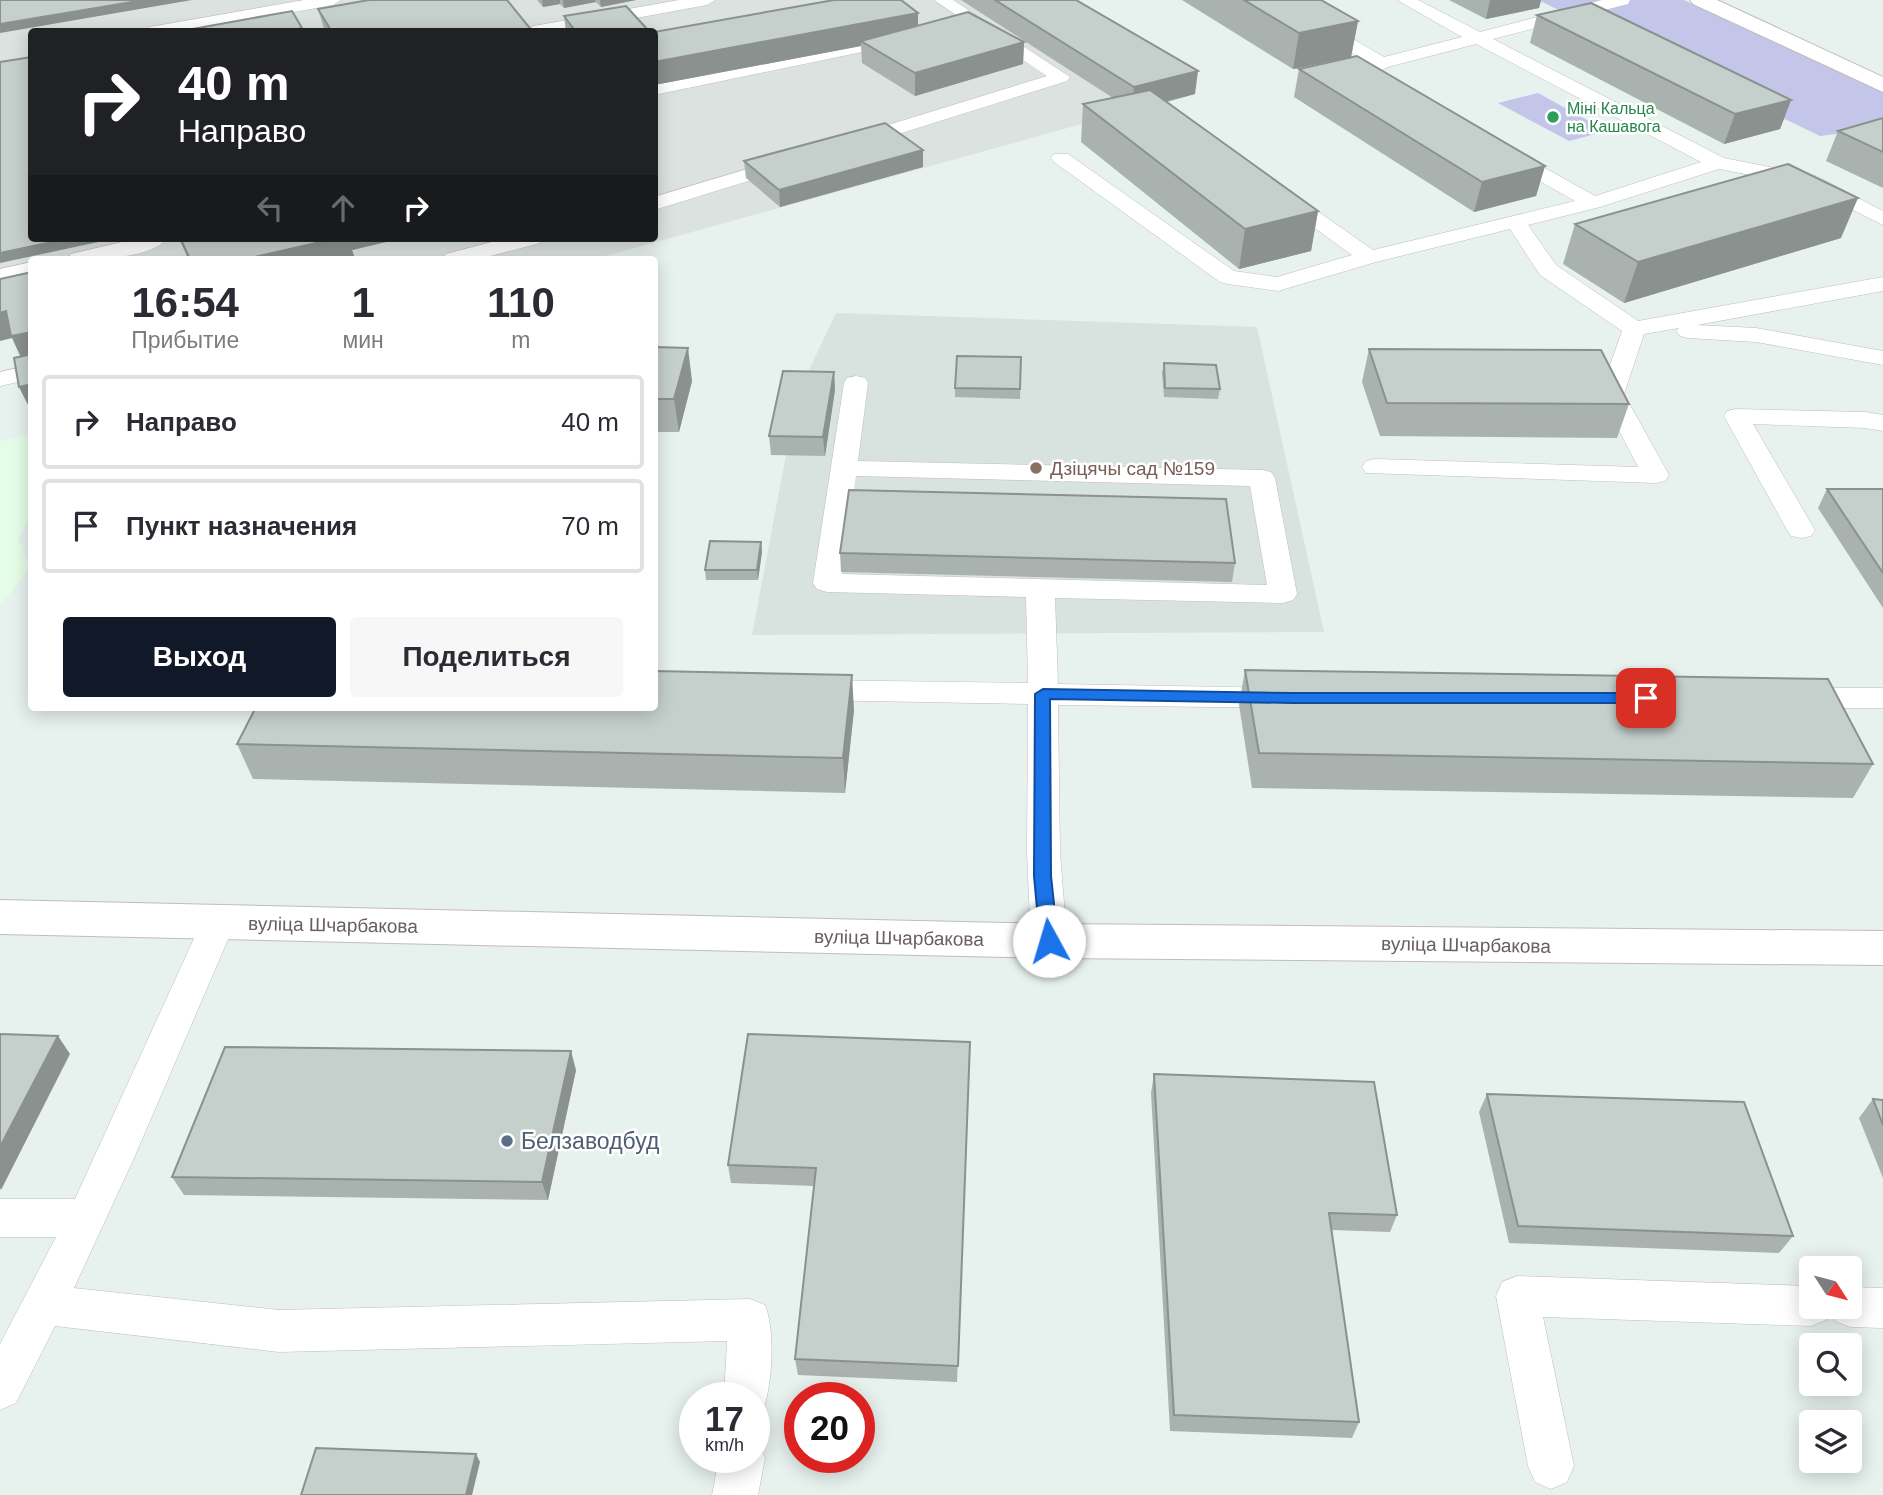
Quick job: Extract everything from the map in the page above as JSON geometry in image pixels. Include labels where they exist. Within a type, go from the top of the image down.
[{"type":"street","points":[[1700,0],[1883,85]]},
{"type":"street","name":"вуліца Шчарбакова","points":[[0,917],[1049,941],[1883,948]]},
{"type":"lane","points":[[173,28],[333,0]]},
{"type":"lane","points":[[552,28],[707,0]]},
{"type":"lane","points":[[838,147],[1061,76],[942,0]]},
{"type":"lane","points":[[1274,0],[1382,63]]},
{"type":"lane","points":[[1405,0],[1718,163],[1809,180],[1883,219]]},
{"type":"lane","points":[[1400,93],[1364,72],[1382,63],[1622,0]]},
{"type":"lane","points":[[520,16],[532,28]]},
{"type":"lane","points":[[950,29],[977,23]]},
{"type":"lane","points":[[658,89],[923,34]]},
{"type":"lane","points":[[1485,141],[1593,203]]},
{"type":"lane","points":[[1061,158],[1228,277],[1278,284],[1369,257],[1593,203],[1718,163]]},
{"type":"lane","points":[[658,203],[799,159]]},
{"type":"lane","points":[[1272,188],[1369,257]]},
{"type":"lane","points":[[1515,222],[1548,270],[1634,329],[1756,335],[1883,358]]},
{"type":"lane","points":[[465,256],[517,242]]},
{"type":"lane","points":[[96,256],[149,247]]},
{"type":"lane","points":[[0,276],[28,270]]},
{"type":"lane","points":[[1634,329],[1883,284]]},
{"type":"lane","points":[[1375,467],[1656,475],[1612,394],[1634,329]]},
{"type":"lane","points":[[0,379],[28,373]]},
{"type":"lane","points":[[843,468],[1262,478],[1283,594],[828,583],[843,468],[856,383]]},
{"type":"lane","points":[[1801,530],[1735,416],[1865,420],[1883,423]]},
{"type":"lane","points":[[1040,589],[1043,694],[1042,876],[1049,941]]},
{"type":"lane","points":[[779,689],[1306,698]]},
{"type":"lane","points":[[1773,698],[1883,698]]},
{"type":"lane","points":[[0,1388],[46,1305],[87,1218],[218,923]]},
{"type":"lane","points":[[0,1218],[87,1218]]},
{"type":"lane","points":[[1551,1466],[1517,1296],[1799,1306]]},
{"type":"lane","points":[[46,1305],[279,1331],[750,1321],[747,1382]]},
{"type":"lane","points":[[1862,1307],[1883,1308]]},
{"type":"lane","points":[[735,1495],[739,1473]]},
{"type":"shaded area","points":[[0,0],[1039,0],[1132,110],[658,242],[658,28],[28,28],[28,242],[656,242],[606,256],[28,256],[28,396],[18,337],[0,341]]},
{"type":"shaded area","points":[[1538,0],[1684,0],[1883,92],[1883,137],[1868,130],[1820,136]]},
{"type":"shaded area","name":"Міні Кальца на Кашавога","points":[[1538,93],[1607,131],[1569,141],[1498,103]]},
{"type":"shaded area","name":"Дзіцячы сад №159","points":[[836,313],[1257,327],[1324,632],[752,635],[786,455],[771,455],[785,389],[800,389]]},
{"type":"shaded area","points":[[28,435],[28,522],[18,538],[28,568],[0,607],[0,441]]},
{"type":"building","points":[[0,0],[144,0],[0,24]]},
{"type":"building","points":[[369,0],[507,0],[530,28],[330,28],[318,9]]},
{"type":"building","points":[[834,0],[901,0],[918,13],[658,61],[658,31]]},
{"type":"building","points":[[995,0],[1076,0],[1198,71],[1134,87]]},
{"type":"building","points":[[1244,0],[1321,0],[1358,21],[1299,33]]},
{"type":"building","points":[[1591,3],[1791,100],[1735,114],[1537,15]]},
{"type":"building","points":[[626,6],[646,28],[573,28],[564,16]]},
{"type":"building","points":[[292,11],[302,28],[198,28]]},
{"type":"building","points":[[968,12],[1024,42],[915,73],[861,41]]},
{"type":"building","points":[[1357,56],[1545,166],[1482,182],[1299,69]]},
{"type":"building","points":[[28,58],[28,242],[52,242],[0,253],[0,62]]},
{"type":"building","points":[[1150,90],[1318,211],[1245,229],[1083,104]]},
{"type":"building","points":[[1883,118],[1883,152],[1838,131]]},
{"type":"building","points":[[885,123],[923,150],[779,190],[744,161]]},
{"type":"building","points":[[1788,164],[1858,198],[1638,262],[1575,224]]},
{"type":"building","points":[[182,242],[320,242],[259,256],[189,256]]},
{"type":"building","points":[[28,273],[28,333],[11,336],[6,311],[0,313],[0,279]]},
{"type":"building","points":[[658,347],[688,348],[674,399],[658,399]]},
{"type":"building","points":[[1369,349],[1601,350],[1629,404],[1387,403]]},
{"type":"building","points":[[28,355],[28,385],[19,387],[14,358]]},
{"type":"building","points":[[957,356],[1021,357],[1020,389],[955,388]]},
{"type":"building","points":[[1164,363],[1216,365],[1220,389],[1165,388]]},
{"type":"building","points":[[783,371],[834,372],[823,437],[769,436]]},
{"type":"building","points":[[1827,489],[1883,489],[1883,573]]},
{"type":"building","points":[[849,490],[1226,499],[1235,563],[840,553]]},
{"type":"building","points":[[710,541],[761,542],[757,570],[705,570]]},
{"type":"building","points":[[1245,670],[1828,679],[1873,764],[1259,753]]},
{"type":"building","points":[[658,671],[852,675],[843,758],[237,744],[254,711],[658,711]]},
{"type":"building","points":[[0,1034],[58,1036],[0,1147]]},
{"type":"building","points":[[748,1034],[970,1042],[958,1366],[795,1359],[816,1168],[728,1165]]},
{"type":"building","points":[[225,1047],[571,1051],[542,1182],[172,1177]]},
{"type":"building","points":[[1154,1074],[1374,1082],[1397,1215],[1329,1213],[1359,1422],[1174,1415]]},
{"type":"building","points":[[1487,1094],[1744,1102],[1793,1236],[1518,1226]]},
{"type":"building","points":[[1873,1099],[1883,1100],[1883,1125]]},
{"type":"building","points":[[316,1448],[476,1454],[466,1495],[301,1495]]},
{"type":"place","name":"Міні Кальца на Кашавога","points":[[1553,117]]},
{"type":"place","name":"Дзіцячы сад №159","points":[[1036,468]]},
{"type":"place","name":"Белзаводбуд","points":[[507,1141]]},
{"type":"route","points":[[1049,941],[1042,876],[1043,694],[1293,698],[1646,698]]}]
